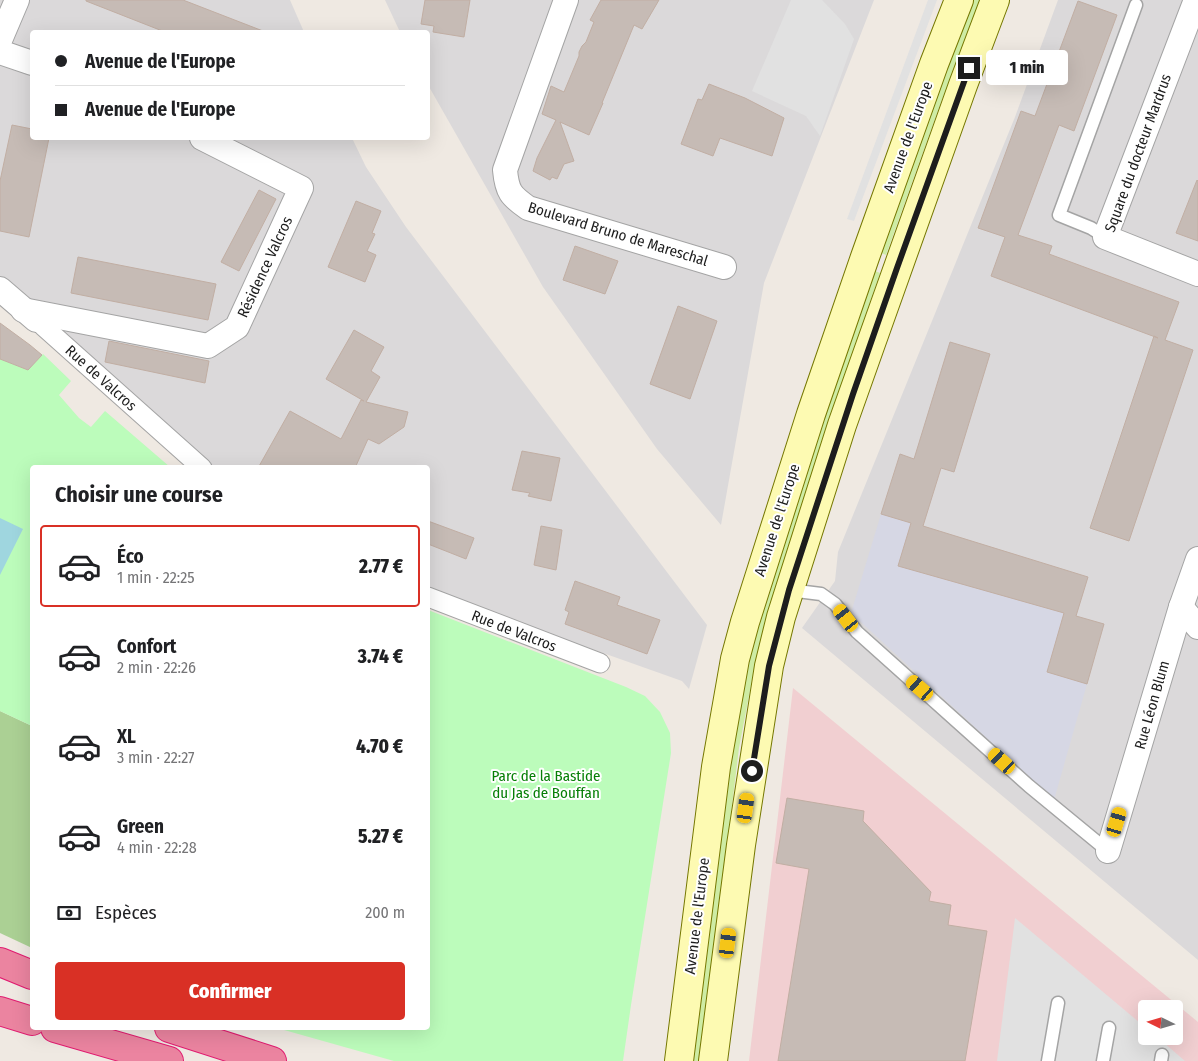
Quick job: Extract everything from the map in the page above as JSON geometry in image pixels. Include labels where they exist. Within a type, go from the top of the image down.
[{"type":"highway","points":[[0,962],[30,974]]},
{"type":"highway","points":[[0,1011],[30,1020]]},
{"type":"highway","points":[[62,1030],[169,1061]]},
{"type":"highway","points":[[175,1030],[272,1061]]},
{"type":"main road","name":"Avenue de l'Europe","points":[[679,1061],[716,767],[735,659],[811,414],[865,256],[959,0]]},
{"type":"main road","points":[[714,1061],[741,845],[759,724],[769,666],[789,590],[842,425],[995,0]]},
{"type":"street","points":[[0,40],[17,0]]},
{"type":"street","name":"Boulevard Bruno de Mareschal","points":[[566,0],[505,170],[506,186],[515,198],[528,208],[724,267]]},
{"type":"street","name":"Square du docteur Mardrus","points":[[1194,5],[1105,237],[1198,274]]},
{"type":"street","points":[[0,52],[30,62]]},
{"type":"street","name":"Résidence Valcros","points":[[23,310],[208,346],[236,328],[302,188],[206,140]]},
{"type":"street","name":"Rue de Valcros","points":[[0,289],[199,465]]},
{"type":"street","name":"Rue Léon Blum","points":[[1108,851],[1181,606],[1198,559]]},
{"type":"street","name":"Rue de Valcros","points":[[430,599],[600,663]]},
{"type":"street","points":[[1181,606],[1198,627]]},
{"type":"lane","points":[[1105,237],[1091,228],[1059,215],[1136,5]]},
{"type":"lane","points":[[789,590],[821,594],[836,604],[856,632],[1029,786],[1108,851]]},
{"type":"lane","points":[[1048,1061],[1058,1003]]},
{"type":"lane","points":[[1104,1061],[1109,1028]]},
{"type":"shaded area","points":[[0,0],[290,0],[303,30],[30,30],[30,140],[353,140],[366,167],[406,227],[707,625],[689,689],[682,681],[430,592],[430,465],[209,465],[0,280]]},
{"type":"shaded area","points":[[385,0],[874,0],[764,283],[721,525],[657,449],[543,287],[430,89],[430,30],[399,30]]},
{"type":"shaded area","points":[[791,0],[822,0],[845,24],[854,39],[820,136],[806,116],[752,91]]},
{"type":"shaded area","points":[[928,0],[937,0],[854,221],[847,219]]},
{"type":"shaded area","points":[[1058,0],[1198,0],[1198,960],[802,628],[835,581],[838,552],[1015,117]]},
{"type":"shaded area","points":[[881,514],[911,523],[898,566],[1064,613],[1047,672],[1087,684],[1054,800],[851,613]]},
{"type":"shaded area","points":[[793,688],[1171,1000],[1138,1000],[1138,1045],[1183,1045],[1183,1010],[1198,1022],[1198,1061],[749,1061]]},
{"type":"shaded area","points":[[1015,918],[1138,1021],[1138,1045],[1166,1045],[1185,1061],[997,1061]]},
{"type":"green space","points":[[971,0],[980,0],[886,255],[879,252]]},
{"type":"green space","points":[[873,270],[880,273],[826,430],[756,659],[739,748],[701,1061],[692,1061],[733,748],[751,653],[778,557]]},
{"type":"green space","points":[[43,354],[71,381],[59,395],[79,418],[91,427],[105,411],[168,465],[30,465],[30,725],[0,711],[0,359],[28,370]]},
{"type":"green space","name":"Parc de la Bastide du Jas de Bouffan","points":[[430,611],[645,696],[660,712],[670,733],[671,753],[623,1061],[394,1061],[284,1030],[430,1030]]},
{"type":"green space","points":[[0,711],[30,725],[30,947],[0,933]]},
{"type":"water","points":[[0,518],[23,529],[0,575]]},
{"type":"building","points":[[183,0],[260,30],[160,30],[86,1]]},
{"type":"building","points":[[425,0],[470,0],[464,37],[433,32],[434,26],[421,24]]},
{"type":"building","points":[[601,0],[659,0],[642,29],[634,25],[589,135],[560,122],[574,161],[564,164],[557,179],[552,177],[550,180],[533,171],[537,158],[556,120],[542,114],[551,86],[564,92],[579,52],[586,42],[594,22],[590,20]]},
{"type":"building","points":[[1078,1],[1117,15],[1074,131],[1059,125],[1018,235],[1052,246],[1049,254],[1179,302],[1165,340],[1193,350],[1129,541],[1090,528],[1154,336],[991,276],[1005,237],[978,228],[1021,111],[1035,116]]},
{"type":"building","points":[[709,84],[745,98],[784,118],[772,156],[720,138],[713,156],[681,144],[698,99],[702,100]]},
{"type":"building","points":[[12,125],[30,129],[30,140],[49,140],[29,237],[0,231],[0,181]]},
{"type":"building","points":[[1198,181],[1198,241],[1176,233]]},
{"type":"building","points":[[259,190],[276,199],[239,271],[221,262]]},
{"type":"building","points":[[356,201],[381,211],[372,233],[375,234],[367,251],[376,255],[365,282],[328,267]]},
{"type":"building","points":[[575,246],[618,261],[605,294],[563,280]]},
{"type":"building","points":[[78,257],[216,284],[208,320],[71,293]]},
{"type":"building","points":[[678,306],[717,321],[690,399],[650,384]]},
{"type":"building","points":[[0,323],[42,355],[28,370],[0,359]]},
{"type":"building","points":[[354,330],[384,347],[371,371],[380,377],[366,402],[408,412],[404,427],[379,444],[368,439],[356,465],[260,465],[290,411],[341,439],[361,400],[364,401],[326,379]]},
{"type":"building","points":[[109,341],[209,361],[205,383],[105,362]]},
{"type":"building","points":[[950,342],[990,354],[954,472],[941,468],[923,526],[1088,577],[1076,616],[1104,624],[1087,684],[1047,672],[1064,613],[898,566],[911,523],[881,514],[900,454],[914,459]]},
{"type":"building","points":[[522,451],[560,458],[551,501],[528,496],[530,493],[512,490]]},
{"type":"building","points":[[430,522],[474,538],[466,559],[430,545]]},
{"type":"building","points":[[541,526],[562,530],[556,570],[534,565]]},
{"type":"building","points":[[575,581],[620,597],[617,605],[660,620],[647,654],[565,624],[569,612],[565,610]]},
{"type":"building","points":[[787,798],[864,811],[863,821],[931,892],[929,901],[951,905],[948,925],[987,931],[965,1061],[778,1061],[809,869],[776,863]]},
{"type":"route","points":[[752,771],[769,666],[789,590],[842,425],[969,68]]}]
